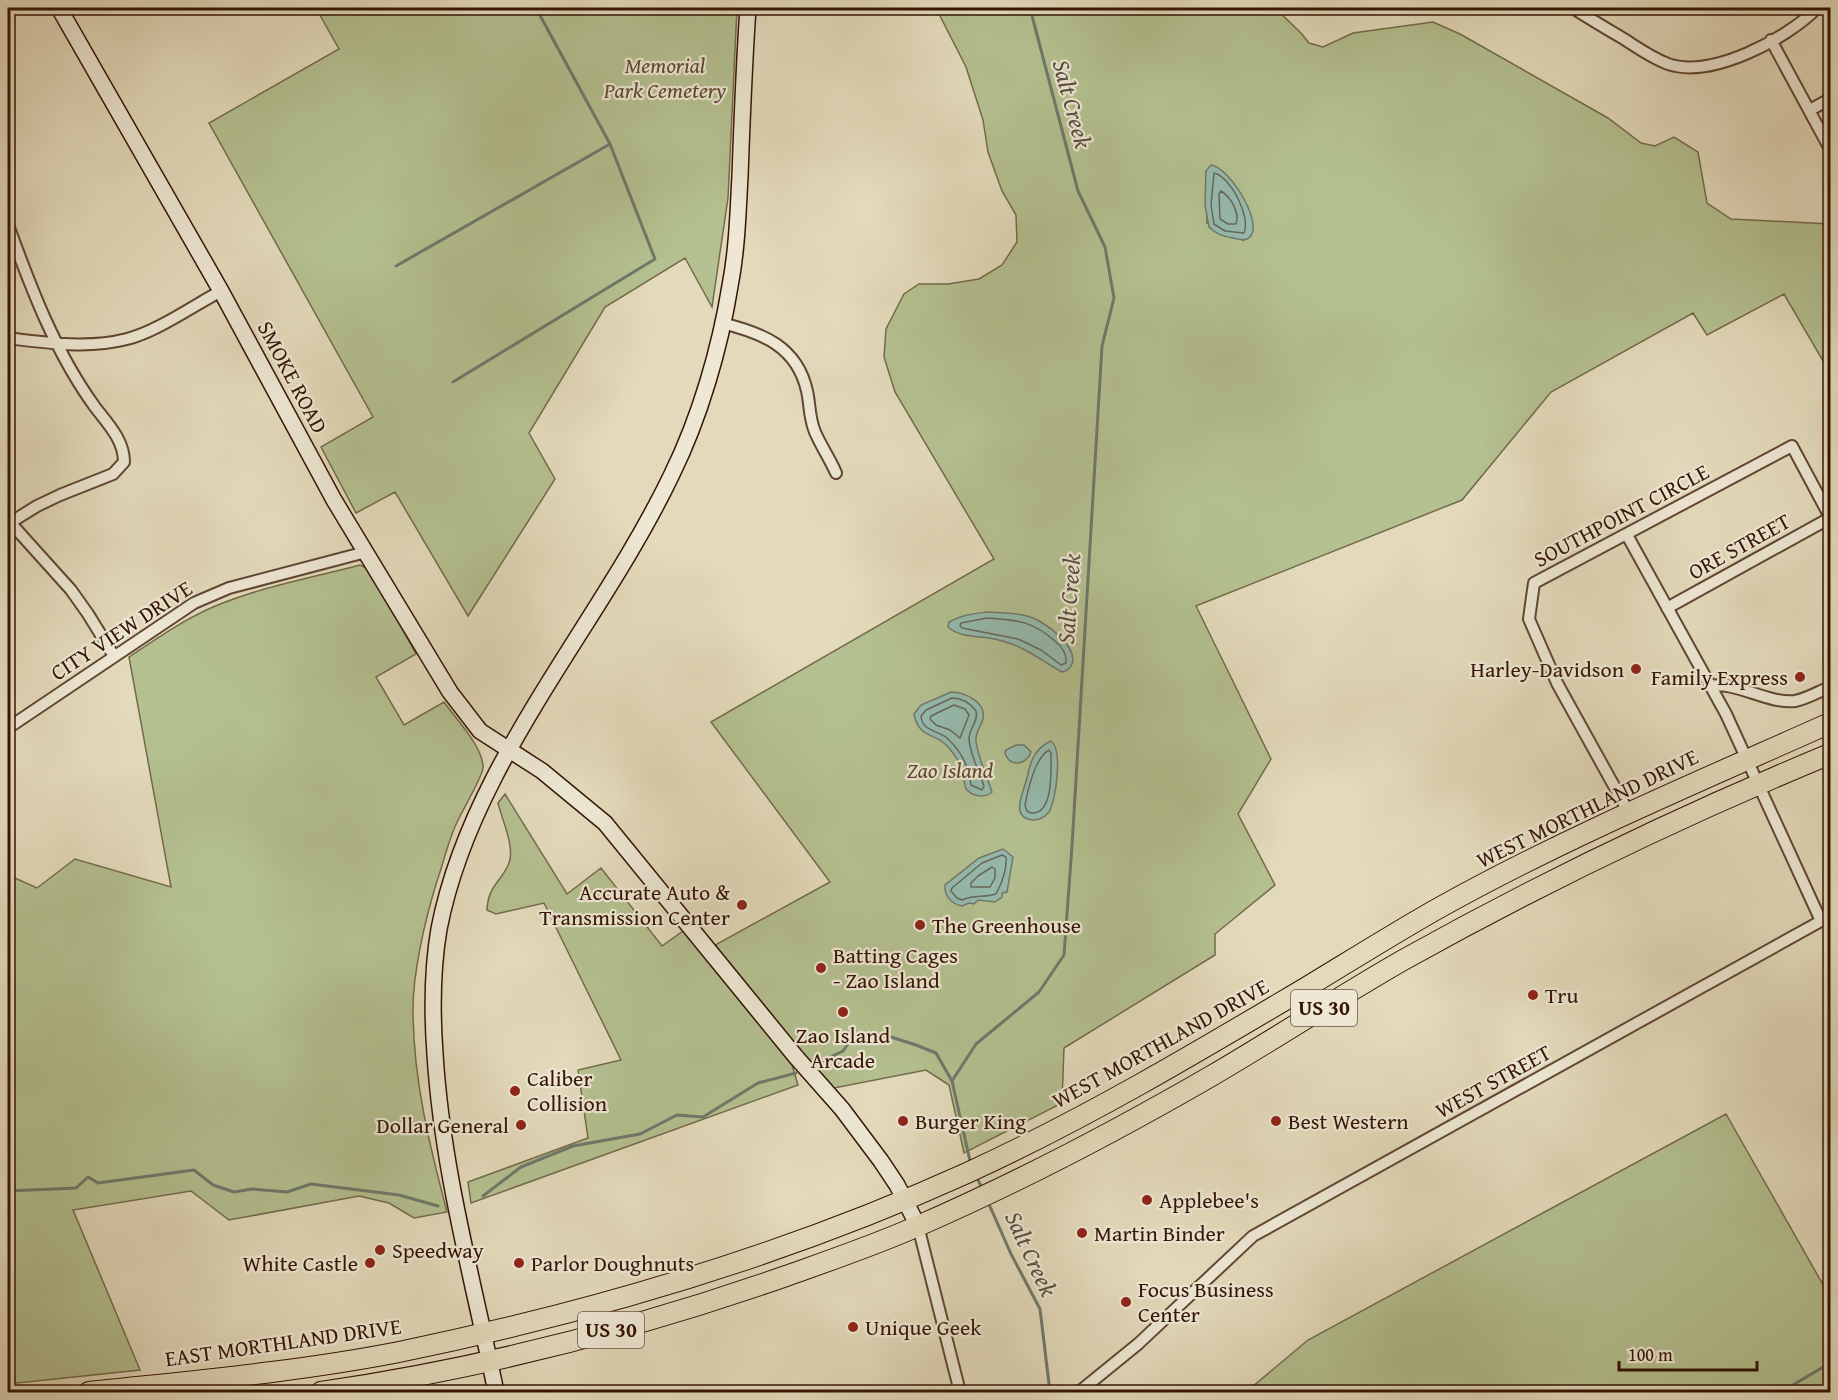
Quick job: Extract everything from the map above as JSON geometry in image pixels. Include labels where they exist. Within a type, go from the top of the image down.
[{"type":"highway","name":"WEST MORTHLAND DRIVE","points":[[483,1332],[575,1311],[715,1269],[834,1228],[969,1172],[1130,1091],[1435,910],[1569,840],[1830,723]]},
{"type":"highway","name":"US 30","points":[[321,1392],[398,1381],[559,1345],[694,1307],[841,1257],[918,1226],[1100,1138],[1212,1075],[1403,960],[1576,868],[1758,784],[1830,754]]},
{"type":"highway","name":"EAST MORTHLAND DRIVE","points":[[89,1392],[343,1361],[397,1352],[483,1332]]},
{"type":"street","name":"SMOKE ROAD","points":[[59,8],[221,291],[334,500],[450,692],[480,731],[542,771],[605,823],[796,1057],[842,1109],[882,1161],[918,1226]]},
{"type":"street","points":[[496,1392],[456,1208],[438,1100],[433,1025],[434,972],[439,930],[454,870],[476,815],[508,751],[644,527],[672,476],[686,444],[712,367],[731,285],[738,221],[748,8]]},
{"type":"street","points":[[1573,8],[1651,56],[1670,65],[1696,66],[1722,63],[1771,40],[1791,30],[1816,8]]},
{"type":"street","points":[[1771,40],[1830,149]]},
{"type":"street","points":[[1810,110],[1830,99]]},
{"type":"street","points":[[8,225],[28,281],[57,344],[85,392],[117,436],[124,450],[124,462],[113,474],[60,495],[8,522],[71,590],[114,656]]},
{"type":"street","points":[[8,338],[57,344],[128,339],[147,332],[221,291]]},
{"type":"street","points":[[722,323],[752,330],[772,340],[788,353],[801,372],[814,431],[836,472]]},
{"type":"street","name":"SOUTHPOINT CIRCLE","points":[[1629,813],[1557,683],[1529,619],[1534,583],[1792,446],[1830,517]]},
{"type":"street","name":"ORE STREET","points":[[1667,608],[1830,517]]},
{"type":"street","points":[[1627,535],[1710,686],[1826,919]]},
{"type":"street","name":"CITY VIEW DRIVE","points":[[8,728],[178,612],[212,595],[366,552]]},
{"type":"street","points":[[1710,686],[1718,684],[1766,697],[1795,701],[1830,687]]},
{"type":"street","name":"WEST STREET","points":[[1079,1392],[1138,1344],[1253,1236],[1826,919]]},
{"type":"street","points":[[918,1226],[960,1392]]},
{"type":"green space","name":"Memorial Park Cemetery","points":[[316,8],[737,8],[728,198],[712,307],[685,258],[605,307],[529,433],[555,479],[468,616],[395,492],[356,513],[321,447],[373,417],[209,123],[339,49]]},
{"type":"green space","name":"Zao Island","points":[[936,8],[1275,8],[1309,43],[1323,47],[1353,33],[1433,22],[1460,34],[1608,118],[1641,143],[1655,146],[1674,137],[1698,152],[1707,203],[1731,219],[1830,224],[1830,373],[1784,294],[1707,335],[1693,313],[1551,392],[1462,500],[1196,606],[1271,759],[1238,814],[1275,885],[1215,934],[1215,955],[1064,1048],[1062,1103],[964,1153],[949,1085],[926,1070],[829,1089],[715,948],[717,944],[830,882],[711,722],[994,559],[895,392],[884,357],[886,329],[904,294],[919,284],[948,284],[979,279],[1002,265],[1017,242],[1016,215],[1002,191],[988,152],[983,120],[966,67]],"holes":[[[1206,171],[1243,240],[1207,223]]]},
{"type":"green space","points":[[360,565],[369,569],[416,654],[376,677],[404,725],[444,702],[474,743],[482,760],[482,773],[454,829],[432,896],[420,948],[413,999],[416,1065],[429,1139],[447,1212],[414,1218],[389,1203],[359,1196],[229,1220],[191,1191],[73,1210],[140,1370],[8,1384],[8,875],[37,888],[75,859],[171,887],[129,657],[180,624],[213,607],[267,588]]},
{"type":"green space","points":[[505,794],[567,894],[601,868],[662,946],[683,931],[792,1065],[798,1085],[471,1203],[468,1182],[588,1138],[578,1070],[621,1060],[544,903],[496,914],[487,910],[492,889],[506,870],[510,857],[509,841],[498,803]]},
{"type":"green space","points":[[1726,1114],[1830,1297],[1830,1392],[1246,1392],[1308,1340]]},
{"type":"water","points":[[1211,165],[1219,168],[1228,176],[1244,199],[1253,224],[1252,233],[1247,239],[1240,240],[1223,236],[1209,227],[1205,205],[1206,171]]},
{"type":"water","points":[[987,612],[1019,614],[1036,619],[1065,642],[1070,650],[1072,664],[1062,672],[1010,643],[962,634],[948,627],[949,622],[958,618]]},
{"type":"water","points":[[951,692],[968,696],[982,708],[983,719],[976,741],[992,792],[983,796],[967,790],[964,774],[953,753],[944,743],[924,732],[916,722],[914,714],[921,705]]},
{"type":"water","points":[[1051,741],[1057,754],[1056,787],[1052,806],[1042,818],[1033,820],[1022,814],[1020,803],[1034,756],[1041,747]]},
{"type":"water","points":[[1016,745],[1024,745],[1031,752],[1026,760],[1014,763],[1007,758],[1005,753],[1006,750]]},
{"type":"water","points":[[1003,849],[1013,857],[1007,892],[1002,893],[1002,897],[995,902],[978,900],[974,904],[969,903],[962,906],[949,899],[945,885],[979,858]]},
{"type":"waterway","points":[[453,382],[655,259],[610,144],[536,8]]},
{"type":"waterway","name":"Salt Creek","points":[[970,1161],[952,1081],[976,1044],[1039,992],[1064,955],[1102,346],[1114,298],[1105,247],[1078,191],[1030,8]]},
{"type":"waterway","points":[[396,266],[610,144]]},
{"type":"waterway","points":[[820,1062],[843,1051],[854,1035],[870,1033],[891,1037],[936,1053],[952,1081]]},
{"type":"waterway","points":[[483,1196],[521,1167],[573,1146],[640,1134],[677,1115],[703,1117],[758,1083],[796,1073]]},
{"type":"waterway","points":[[8,1191],[76,1188],[88,1177],[98,1183],[194,1170],[213,1185],[234,1192],[252,1189],[287,1192],[311,1184],[399,1195],[438,1206]]},
{"type":"waterway","name":"Salt Creek","points":[[977,1178],[981,1186]]},
{"type":"waterway","name":"Salt Creek","points":[[988,1202],[1011,1254],[1040,1309],[1050,1392]]},
{"type":"waterway","points":[[1781,1392],[1830,1363]]},
{"type":"place","name":"Harley-Davidson","points":[[1636,669]]},
{"type":"place","name":"Family Express","points":[[1800,677]]},
{"type":"place","name":"Accurate Auto & Transmission Center","points":[[742,905]]},
{"type":"place","name":"The Greenhouse","points":[[920,925]]},
{"type":"place","name":"Batting Cages - Zao Island","points":[[821,968]]},
{"type":"place","name":"Tru","points":[[1533,995]]},
{"type":"place","name":"Zao Island Arcade","points":[[843,1012]]},
{"type":"place","name":"Caliber Collision","points":[[515,1091]]},
{"type":"place","name":"Burger King","points":[[903,1121]]},
{"type":"place","name":"Best Western","points":[[1276,1121]]},
{"type":"place","name":"Dollar General","points":[[521,1125]]},
{"type":"place","name":"Applebee's","points":[[1147,1200]]},
{"type":"place","name":"Martin Binder","points":[[1082,1233]]},
{"type":"place","name":"Speedway","points":[[380,1250]]},
{"type":"place","name":"White Castle","points":[[370,1263]]},
{"type":"place","name":"Parlor Doughnuts","points":[[519,1263]]},
{"type":"place","name":"Focus Business Center","points":[[1126,1302]]},
{"type":"place","name":"Unique Geek","points":[[853,1327]]}]
